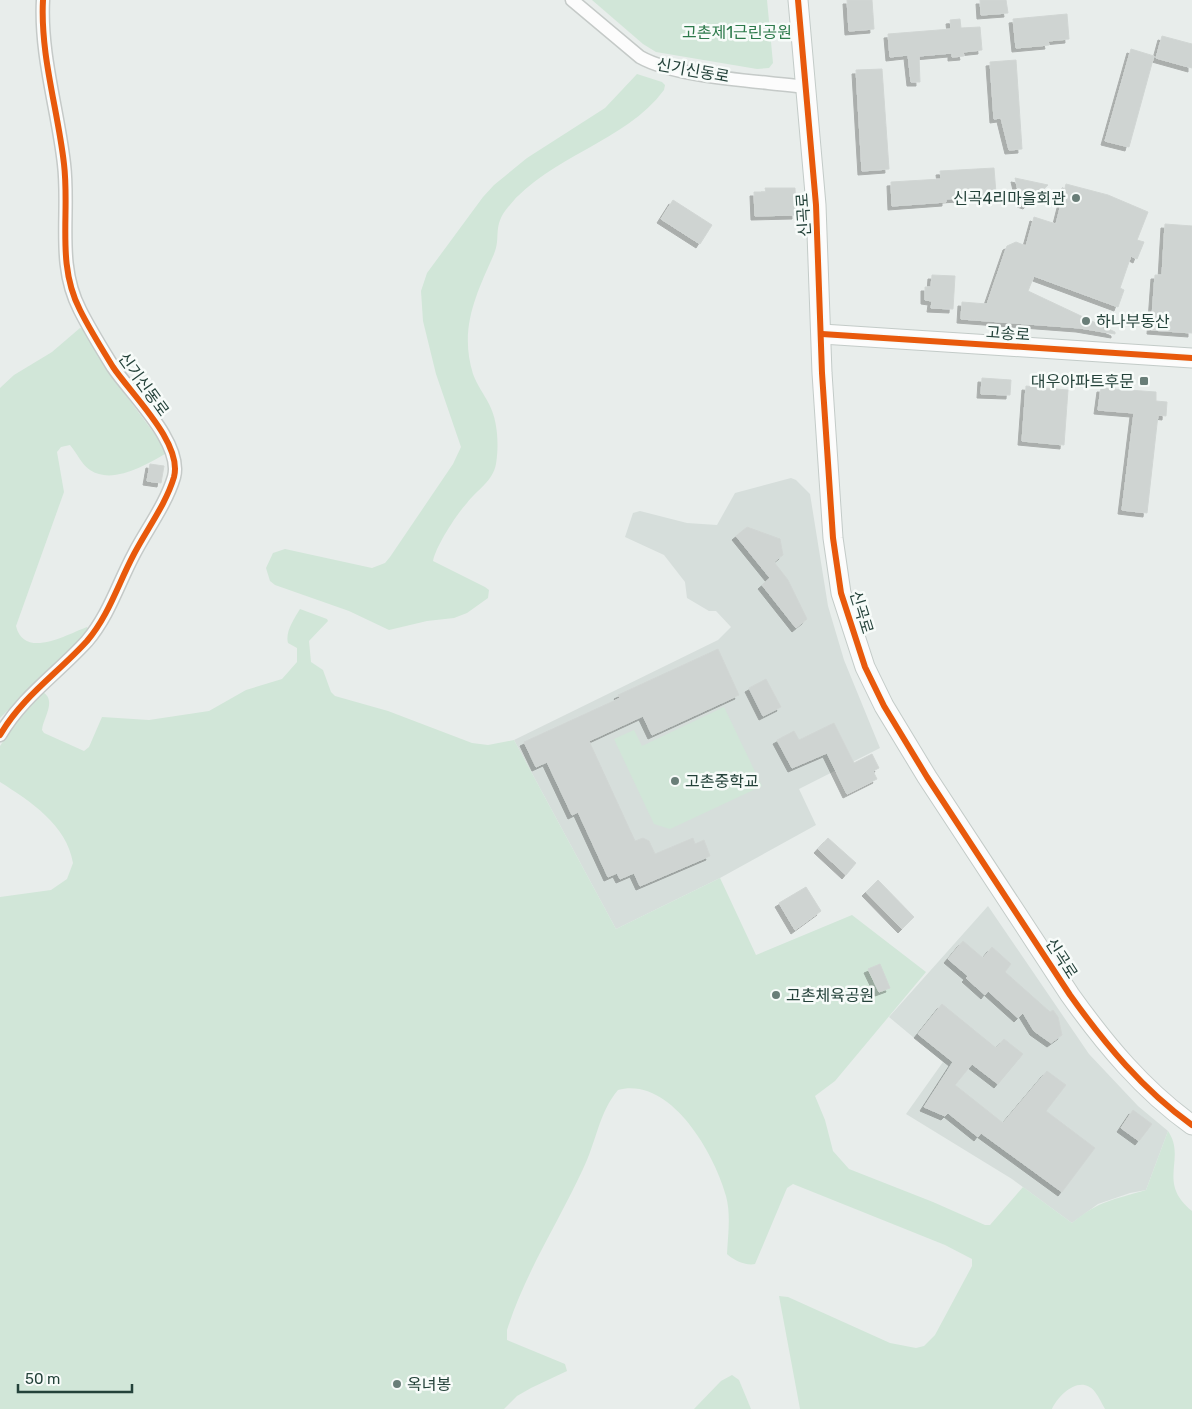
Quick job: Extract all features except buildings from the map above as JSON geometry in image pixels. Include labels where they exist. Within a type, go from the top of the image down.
[{"type":"street","name":"신기신동로","points":[[0,735],[30,696],[71,658],[100,625],[110,609],[119,583],[170,486],[175,467],[174,458],[162,433],[104,352],[79,309],[67,277],[64,259],[67,206],[64,166],[45,43],[43,0]]},
{"type":"street","name":"신기신동로","points":[[572,0],[640,57],[651,63],[709,75],[805,87]]},
{"type":"street","name":"신곡로","points":[[798,0],[816,205],[822,373],[832,538],[841,593],[865,667],[904,740],[1070,995],[1097,1033],[1151,1091],[1192,1125]]},
{"type":"street","name":"고송로","points":[[822,334],[1192,358]]},
{"type":"shaded area","name":"고촌중학교","points":[[791,478],[796,480],[810,494],[828,606],[844,660],[880,748],[799,789],[816,825],[720,878],[616,929],[514,740],[718,640],[731,627],[716,611],[709,611],[687,598],[685,582],[664,555],[625,537],[633,513],[640,511],[687,523],[717,525],[735,493]]},
{"type":"shaded area","points":[[988,906],[1089,1054],[1138,1106],[1168,1131],[1146,1190],[1130,1193],[1098,1204],[1072,1223],[1012,1179],[906,1114],[943,1062],[889,1017]]},
{"type":"green space","name":"고촌제1근린공원","points":[[592,0],[767,0],[773,63],[769,68],[757,69],[656,52],[643,44]]},
{"type":"green space","points":[[637,74],[662,82],[665,85],[664,90],[628,124],[542,176],[522,192],[505,211],[499,223],[496,248],[472,312],[468,342],[469,357],[473,374],[489,404],[496,425],[496,464],[492,475],[452,523],[438,547],[433,561],[485,587],[489,590],[488,598],[467,613],[454,618],[427,621],[389,630],[349,611],[275,585],[270,581],[266,568],[273,553],[285,549],[372,568],[385,563],[390,557],[453,464],[461,447],[436,374],[423,321],[421,291],[427,273],[494,185],[527,158],[605,108]]},
{"type":"green space","points":[[80,328],[83,329],[113,378],[159,440],[165,454],[129,472],[108,475],[99,474],[87,468],[70,445],[61,447],[57,452],[64,492],[16,626],[21,636],[28,641],[37,643],[58,639],[87,627],[89,630],[0,718],[0,388],[14,375],[52,352]]},
{"type":"green space","points":[[300,609],[328,621],[309,641],[311,662],[323,670],[331,692],[335,696],[388,711],[472,743],[488,745],[514,740],[616,929],[720,878],[756,955],[852,915],[926,972],[835,1081],[815,1096],[825,1120],[833,1151],[849,1169],[985,1225],[990,1225],[1023,1187],[1072,1223],[1099,1205],[1146,1190],[1168,1131],[1175,1151],[1174,1180],[1176,1190],[1181,1200],[1192,1211],[1192,1409],[1105,1409],[1095,1392],[1083,1385],[1071,1388],[1065,1392],[1052,1409],[800,1409],[779,1296],[788,1297],[890,1343],[916,1348],[924,1346],[935,1335],[972,1266],[972,1259],[945,1245],[793,1184],[787,1188],[755,1264],[736,1260],[727,1254],[729,1217],[726,1196],[712,1160],[701,1141],[688,1122],[673,1107],[656,1095],[637,1089],[618,1090],[606,1108],[587,1159],[532,1268],[507,1330],[507,1340],[565,1364],[567,1371],[517,1396],[504,1409],[0,1409],[0,897],[51,890],[67,879],[73,863],[63,837],[46,815],[0,782],[0,746],[23,711],[43,692],[49,700],[42,730],[44,733],[84,751],[89,747],[102,717],[149,720],[209,711],[246,690],[282,679],[297,662],[297,648],[288,643],[287,639]]},
{"type":"green space","points":[[724,707],[762,786],[670,829],[654,824],[614,739],[634,730],[642,746]]},
{"type":"green space","points":[[732,1375],[739,1380],[751,1409],[694,1409],[721,1381]]},
{"type":"cycle path","points":[[0,735],[19,709],[76,653],[95,631],[171,487],[175,464],[171,449],[163,434],[154,419],[113,367],[80,310],[73,293],[66,257],[64,164],[44,41],[43,0]]},
{"type":"cycle path","points":[[798,0],[816,205],[822,373],[833,538],[841,593],[865,667],[884,706],[927,777],[1070,995],[1111,1048],[1141,1081],[1157,1097],[1192,1125]]},
{"type":"cycle path","points":[[822,334],[1192,358]]},
{"type":"place","name":"신곡4리마을회관","points":[[1076,198]]},
{"type":"place","name":"하나부동산","points":[[1086,321]]},
{"type":"place","name":"대우아파트후문","points":[[1144,381]]},
{"type":"place","name":"고촌중학교","points":[[675,781]]},
{"type":"place","name":"고촌체육공원","points":[[776,995]]},
{"type":"place","name":"옥녀봉","points":[[397,1384]]}]
